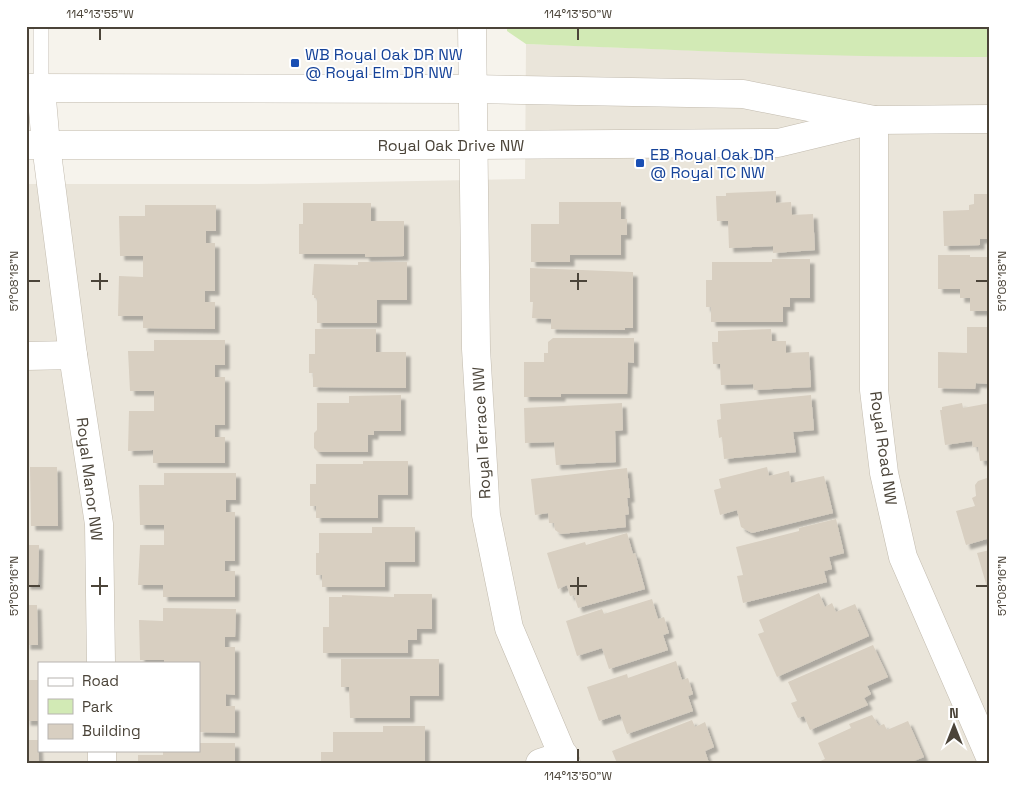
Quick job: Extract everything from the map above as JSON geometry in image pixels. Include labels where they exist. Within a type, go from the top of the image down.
[{"type":"street","name":"Royal Terrace NW","points":[[472,26],[476,349],[486,514],[509,628],[557,760]]},
{"type":"street","name":"Royal Oak Drive NW","points":[[34,88],[472,89],[743,94],[874,120],[990,119]]},
{"type":"street","name":"Royal Manor NW","points":[[34,88],[36,145],[73,355],[99,524],[101,662]]},
{"type":"street","name":"Royal Oak Drive NW","points":[[36,145],[778,143],[874,120]]},
{"type":"street","name":"Royal Road NW","points":[[874,120],[874,390],[884,473],[903,557],[990,757]]},
{"type":"street","points":[[26,356],[73,355]]},
{"type":"lane","points":[[34,88],[41,26]]},
{"type":"shaded area","points":[[526,44],[733,52],[990,57],[990,763],[26,763],[26,184],[258,184],[525,179]]},
{"type":"green space","points":[[507,26],[990,26],[990,57],[816,55],[526,44],[507,31]]},
{"type":"building","points":[[776,191],[776,203],[791,202],[792,215],[813,214],[815,250],[773,253],[773,246],[729,248],[728,221],[717,221],[716,196],[726,196],[726,193]]},
{"type":"building","points":[[974,194],[990,194],[990,239],[980,239],[980,245],[944,246],[943,211],[969,210],[969,205],[974,204]]},
{"type":"building","points":[[559,202],[621,202],[621,219],[627,219],[627,235],[621,235],[621,255],[570,255],[570,262],[531,262],[531,224],[559,224]]},
{"type":"building","points":[[303,203],[371,203],[371,221],[404,221],[404,256],[365,257],[365,254],[299,254],[299,224],[303,224]]},
{"type":"building","points":[[145,205],[216,205],[216,231],[206,231],[206,243],[215,243],[215,291],[205,291],[205,302],[215,302],[215,329],[143,328],[143,316],[118,316],[119,276],[143,277],[143,256],[120,256],[119,216],[145,216]]},
{"type":"building","points":[[938,255],[990,257],[990,311],[970,311],[970,298],[960,298],[960,289],[938,289]]},
{"type":"building","points":[[772,259],[810,259],[810,298],[790,298],[790,307],[783,307],[783,322],[711,322],[711,307],[706,307],[706,280],[712,280],[712,262],[772,262]]},
{"type":"building","points":[[358,262],[407,262],[407,300],[377,300],[377,323],[317,323],[317,298],[314,298],[314,295],[312,295],[314,264],[358,265]]},
{"type":"building","points":[[530,268],[633,272],[633,328],[625,328],[625,330],[551,329],[551,319],[532,318],[533,302],[530,302]]},
{"type":"building","points":[[967,327],[990,327],[989,384],[976,383],[975,389],[938,388],[938,352],[967,353]]},
{"type":"building","points":[[315,329],[376,329],[376,352],[406,352],[406,388],[313,387],[313,373],[309,373],[309,354],[315,354]]},
{"type":"building","points":[[771,329],[772,341],[786,341],[786,353],[809,352],[811,387],[754,390],[753,384],[721,385],[720,364],[713,364],[712,342],[718,342],[718,331]]},
{"type":"building","points":[[553,338],[634,338],[634,363],[628,362],[627,394],[561,394],[561,397],[524,397],[524,362],[544,362],[544,353],[548,353],[548,342]]},
{"type":"building","points":[[154,340],[225,340],[225,365],[215,365],[215,377],[225,377],[225,425],[215,425],[215,437],[225,437],[225,463],[153,463],[153,450],[128,451],[129,411],[154,411],[154,391],[130,391],[128,351],[154,351]]},
{"type":"building","points":[[401,395],[401,431],[374,431],[374,435],[368,435],[368,452],[318,452],[314,448],[314,433],[317,430],[317,403],[349,403],[349,396]]},
{"type":"building","points":[[811,395],[814,430],[793,432],[796,452],[724,459],[722,437],[719,438],[717,420],[721,419],[720,404]]},
{"type":"building","points":[[622,403],[623,430],[615,431],[616,462],[556,465],[554,442],[525,443],[524,408]]},
{"type":"building","points":[[962,403],[963,408],[990,403],[990,460],[980,461],[978,447],[973,447],[972,441],[945,445],[940,410],[942,410],[942,407]]},
{"type":"building","points":[[363,461],[408,461],[408,495],[378,495],[378,518],[316,518],[316,506],[310,506],[310,484],[316,484],[316,464],[363,464]]},
{"type":"building","points":[[30,467],[57,467],[58,526],[31,526]]},
{"type":"building","points":[[767,467],[769,476],[789,471],[791,483],[824,476],[833,513],[752,533],[741,527],[737,510],[720,515],[714,490],[721,488],[719,479]]},
{"type":"building","points":[[627,468],[630,498],[627,498],[629,514],[625,515],[626,527],[561,534],[555,530],[554,523],[549,523],[548,513],[535,515],[531,479]]},
{"type":"building","points":[[164,473],[236,473],[236,500],[226,500],[226,512],[235,512],[235,561],[225,561],[225,571],[235,571],[235,597],[163,597],[163,585],[138,585],[140,545],[164,545],[164,525],[140,525],[139,485],[164,485]]},
{"type":"building","points":[[990,477],[990,538],[966,545],[956,511],[975,506],[972,498],[976,496],[975,485],[978,481]]},
{"type":"building","points":[[836,519],[844,553],[829,557],[832,569],[824,571],[827,582],[743,603],[737,576],[743,575],[736,547],[799,531],[799,528]]},
{"type":"building","points":[[372,527],[415,527],[415,562],[385,562],[385,587],[322,587],[322,575],[316,575],[316,553],[319,553],[319,533],[372,533]]},
{"type":"building","points":[[627,533],[645,589],[578,608],[574,595],[570,596],[567,585],[558,589],[547,553],[585,542],[586,545]]},
{"type":"building","points":[[26,545],[39,545],[38,585],[26,585]]},
{"type":"building","points":[[990,550],[990,587],[987,587],[977,553]]},
{"type":"building","points":[[819,593],[825,607],[832,603],[836,612],[855,604],[869,636],[777,677],[758,634],[764,632],[759,620]]},
{"type":"building","points":[[394,594],[432,594],[432,629],[417,629],[417,640],[408,640],[408,653],[323,653],[323,627],[329,627],[329,597],[342,597],[342,595],[394,597]]},
{"type":"building","points":[[652,599],[658,619],[664,617],[669,633],[663,635],[668,650],[609,669],[602,648],[577,656],[566,621],[602,609],[604,614]]},
{"type":"building","points":[[26,605],[37,605],[38,645],[26,645]]},
{"type":"building","points":[[163,608],[236,609],[235,637],[225,637],[225,647],[235,647],[235,695],[226,694],[226,706],[235,706],[235,733],[200,732],[200,662],[140,660],[139,620],[163,621]]},
{"type":"building","points":[[873,645],[888,677],[867,686],[871,694],[864,698],[868,705],[810,730],[804,716],[798,718],[791,703],[797,701],[788,682]]},
{"type":"building","points":[[341,659],[439,659],[439,696],[410,696],[410,718],[350,718],[349,687],[341,687]]},
{"type":"building","points":[[676,661],[682,680],[688,678],[693,694],[688,696],[693,711],[627,734],[620,714],[599,721],[587,687],[627,674],[628,678]]},
{"type":"building","points":[[26,680],[38,680],[38,721],[26,721]]},
{"type":"building","points":[[872,715],[879,726],[884,724],[887,730],[908,721],[924,757],[909,763],[816,763],[825,759],[818,743],[851,728],[849,724]]},
{"type":"building","points":[[692,720],[695,727],[705,722],[714,747],[705,751],[709,763],[617,763],[612,751]]},
{"type":"building","points":[[383,726],[425,726],[425,762],[321,763],[321,752],[333,752],[333,732],[383,732]]},
{"type":"building","points":[[26,740],[38,740],[39,763],[26,763]]},
{"type":"building","points":[[200,743],[235,743],[235,763],[138,763],[138,755],[163,755],[163,752],[200,752]]},
{"type":"place","name":"WB Royal Oak DR NW @ Royal Elm DR NW","points":[[295,63]]},
{"type":"place","name":"EB Royal Oak DR @ Royal TC NW","points":[[640,163]]}]
